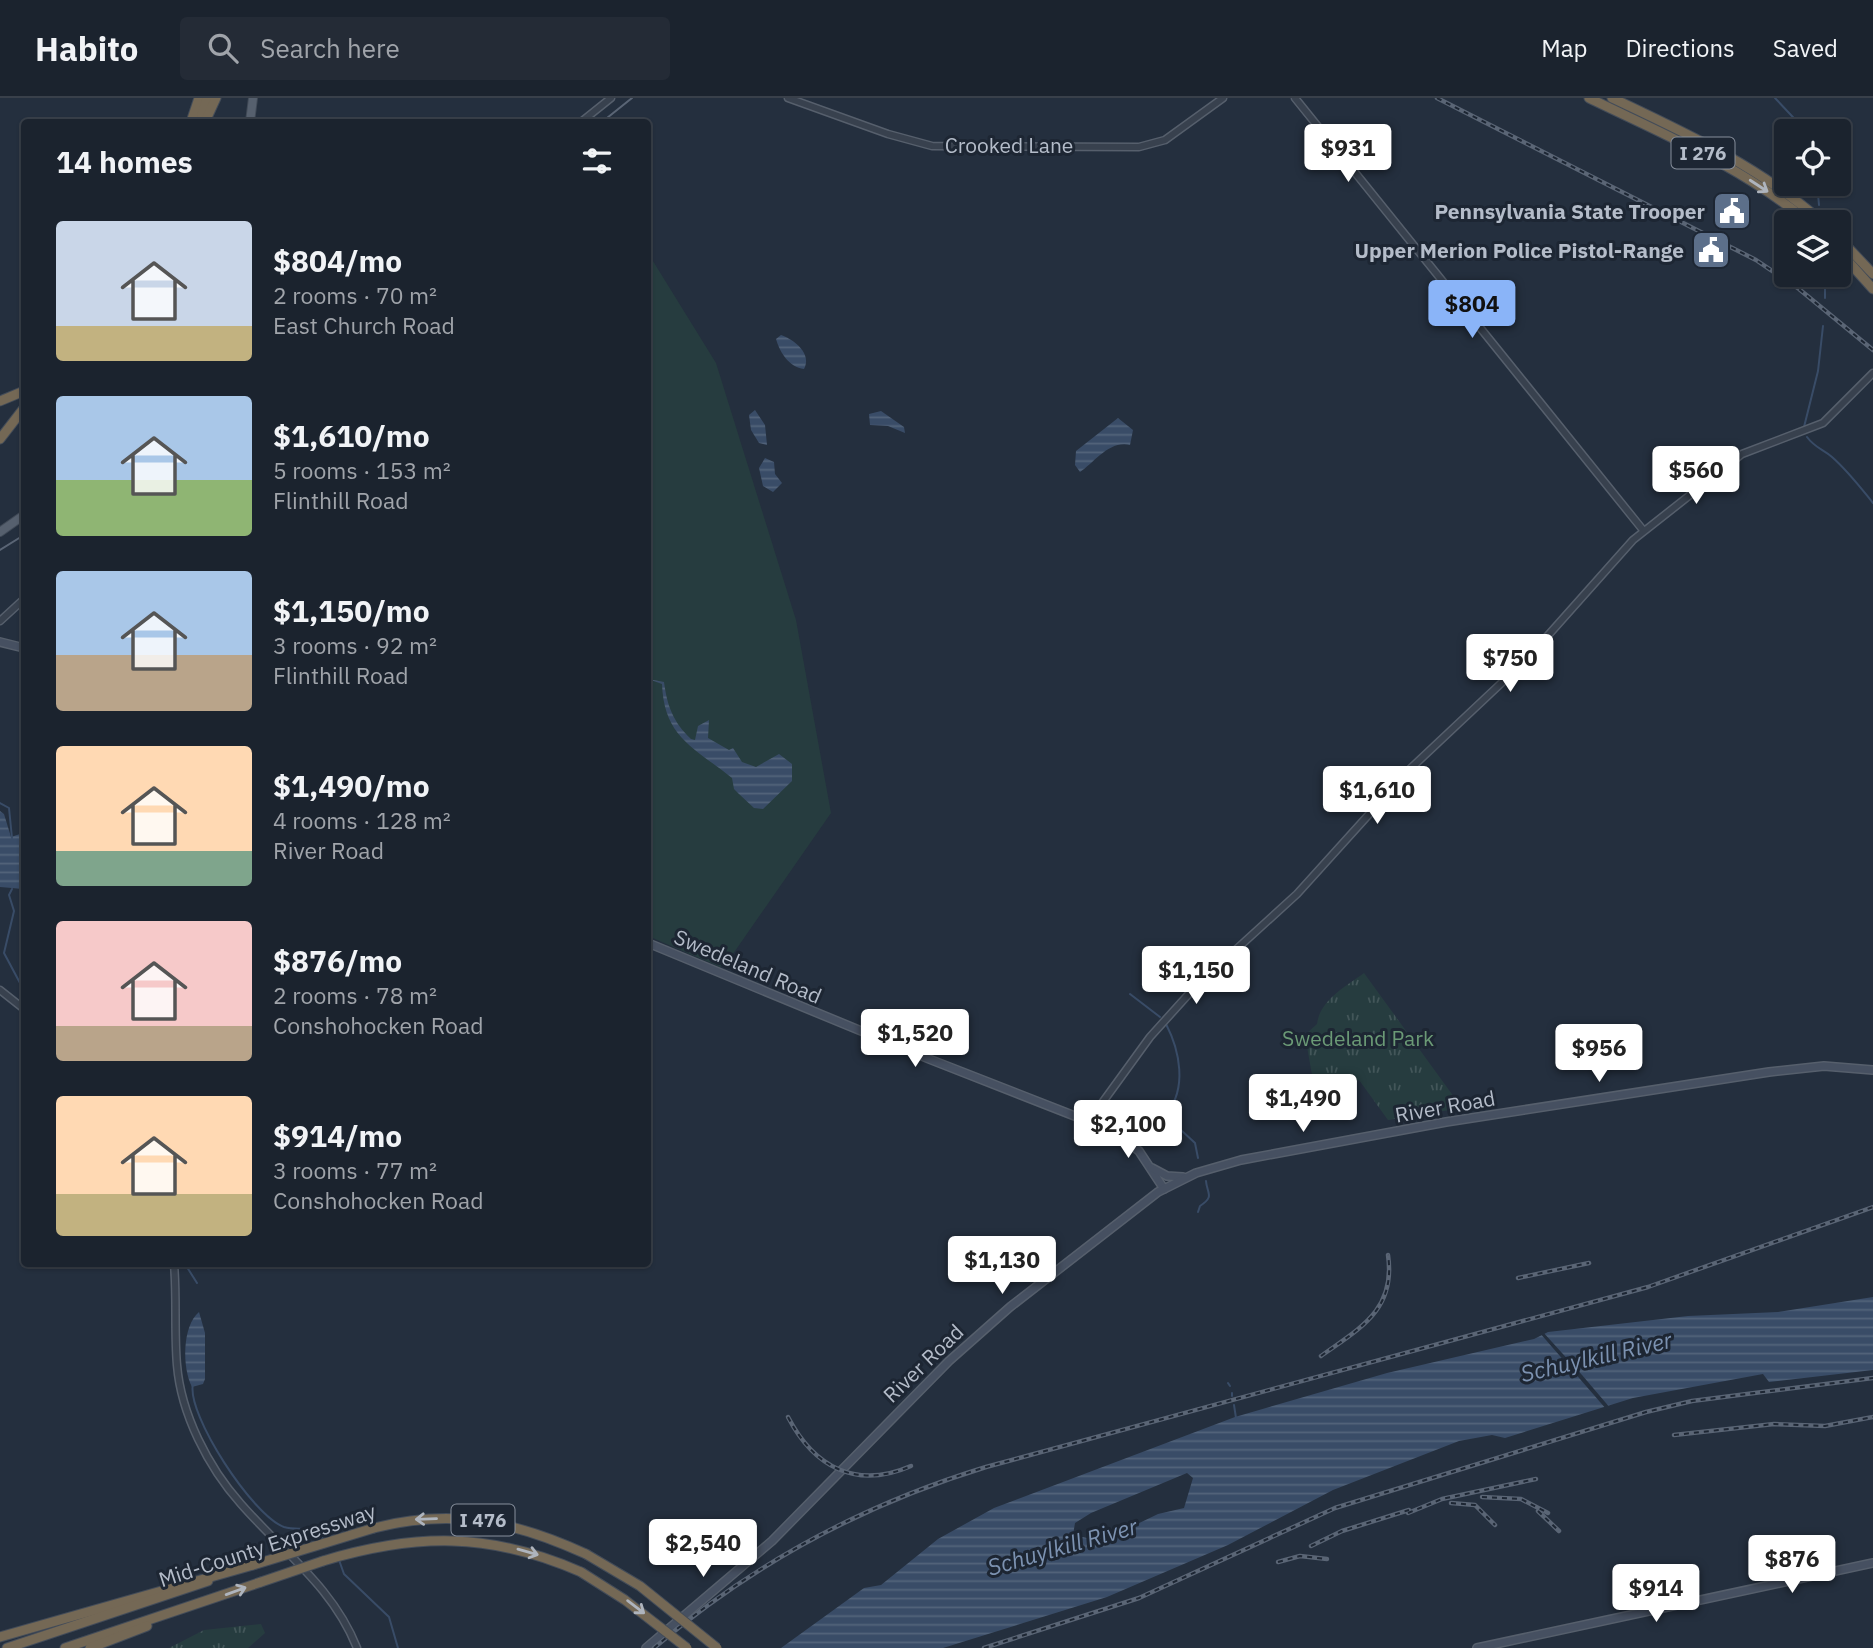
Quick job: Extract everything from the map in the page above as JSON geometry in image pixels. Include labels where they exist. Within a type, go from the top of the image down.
[{"type":"highway","points":[[192,119],[199,98]]},
{"type":"highway","points":[[203,119],[207,98]]},
{"type":"highway","points":[[204,119],[216,98]]},
{"type":"highway","name":"I 276","points":[[1589,98],[1720,162],[1792,210]]},
{"type":"highway","name":"I 276","points":[[1612,98],[1735,159],[1807,210]]},
{"type":"highway","points":[[1851,251],[1873,274]]},
{"type":"highway","points":[[1851,264],[1873,289]]},
{"type":"highway","points":[[0,401],[21,392]]},
{"type":"highway","points":[[0,439],[21,412]]},
{"type":"highway","points":[[0,446],[21,420]]},
{"type":"highway","name":"Mid-County Expressway","points":[[7,1648],[253,1565],[374,1528],[410,1520],[477,1519],[526,1529],[586,1554],[640,1586],[717,1648]]},
{"type":"highway","name":"Mid-County Expressway","points":[[65,1648],[261,1582],[388,1544],[441,1539],[497,1545],[530,1552],[581,1572],[625,1600],[687,1648]]},
{"type":"highway","points":[[0,1637],[191,1580],[253,1565]]},
{"type":"highway","points":[[90,1648],[210,1600]]},
{"type":"main road","points":[[250,119],[253,98]]},
{"type":"main road","points":[[0,532],[21,517]]},
{"type":"main road","points":[[0,642],[21,647]]},
{"type":"main road","name":"Swedeland Road","points":[[651,944],[994,1086],[1090,1121],[1129,1142],[1164,1189]]},
{"type":"main road","name":"River Road","points":[[646,1648],[781,1532],[891,1418],[982,1331],[1164,1189],[1187,1177],[1241,1160],[1446,1122],[1765,1073],[1824,1066],[1873,1070]]},
{"type":"main road","points":[[1150,1167],[1167,1176],[1187,1177]]},
{"type":"main road","points":[[1477,1648],[1873,1563]]},
{"type":"street","points":[[585,119],[611,98]]},
{"type":"street","name":"Crooked Lane","points":[[788,98],[888,134],[932,146],[1139,147],[1165,140],[1223,98]]},
{"type":"street","points":[[1294,98],[1643,530]]},
{"type":"street","points":[[1090,1121],[1150,1037],[1196,986],[1281,909],[1410,769],[1527,659],[1643,530],[1742,454],[1823,423],[1873,373]]},
{"type":"street","points":[[0,621],[21,602]]},
{"type":"street","points":[[0,990],[21,1007]]},
{"type":"street","points":[[174,1267],[178,1375],[184,1401],[204,1449],[234,1496],[295,1557],[338,1608],[357,1648]]},
{"type":"green space","points":[[651,258],[716,363],[796,620],[831,813],[726,964],[720,967],[651,937]]},
{"type":"green space","name":"Swedeland Park","points":[[1364,973],[1462,1108],[1388,1120],[1359,1080],[1315,1092],[1305,1035],[1317,1024],[1328,1001]]},
{"type":"green space","points":[[261,1624],[265,1633],[248,1648],[169,1648],[204,1630]]},
{"type":"water","points":[[781,335],[801,348],[806,358],[804,369],[794,365],[783,354],[776,339]]},
{"type":"water","points":[[755,410],[765,425],[767,445],[759,443],[751,430],[749,415]]},
{"type":"water","points":[[881,411],[904,427],[905,433],[888,426],[870,425],[869,414]]},
{"type":"water","points":[[1118,418],[1133,430],[1130,445],[1122,444],[1109,449],[1080,472],[1075,465],[1076,451]]},
{"type":"water","points":[[765,458],[774,462],[775,474],[782,483],[773,492],[763,486],[759,468]]},
{"type":"water","points":[[651,680],[664,682],[672,713],[691,739],[695,740],[698,726],[709,720],[708,738],[729,750],[733,748],[742,762],[756,767],[779,754],[792,764],[792,781],[763,809],[754,808],[734,789],[732,778],[694,749],[675,730],[664,702],[662,684]]},
{"type":"water","points":[[0,811],[4,814],[11,837],[21,835],[21,889],[0,887]]},
{"type":"water","name":"Schuylkill River","points":[[1873,1297],[1873,1370],[1769,1382],[1763,1374],[1633,1398],[1505,1438],[1492,1435],[1459,1441],[1333,1490],[1228,1545],[1107,1597],[943,1648],[781,1648],[864,1588],[881,1585],[938,1539],[994,1508],[1235,1417],[1387,1373],[1534,1339],[1548,1332],[1688,1316],[1778,1312]],"holes":[[[1187,1473],[1193,1478],[1184,1508],[1158,1514],[1131,1527],[1123,1538],[1111,1535],[1087,1538],[1073,1535],[1075,1523],[1091,1513]]]},
{"type":"water","points":[[199,1312],[205,1333],[205,1379],[203,1384],[192,1387],[186,1369],[185,1348],[189,1327]]},
{"type":"pier","points":[[1542,1331],[1611,1409],[1607,1410],[1539,1332]]},
{"type":"waterway","points":[[1775,98],[1795,119]]},
{"type":"waterway","points":[[1818,196],[1819,205]]},
{"type":"waterway","points":[[1825,287],[1825,298]]},
{"type":"waterway","points":[[1804,427],[1818,371],[1823,326]]},
{"type":"waterway","points":[[1807,437],[1829,454],[1873,503]]},
{"type":"waterway","points":[[0,803],[9,808],[12,838]]},
{"type":"waterway","points":[[12,889],[9,895],[14,911],[4,953],[21,984]]},
{"type":"waterway","points":[[1130,994],[1160,1017]]},
{"type":"waterway","points":[[1166,1024],[1175,1046],[1179,1069],[1177,1092],[1167,1113],[1177,1127]]},
{"type":"waterway","points":[[1181,1130],[1195,1143],[1198,1158]]},
{"type":"waterway","points":[[1198,1212],[1209,1197],[1206,1181]]},
{"type":"waterway","points":[[187,1267],[197,1283]]},
{"type":"waterway","points":[[193,1384],[200,1417],[224,1463],[240,1485],[271,1519],[284,1527],[309,1529],[323,1539]]},
{"type":"waterway","points":[[1234,1405],[1236,1418]]},
{"type":"waterway","points":[[339,1560],[344,1574],[389,1617],[398,1648]]},
{"type":"tram line","points":[[606,119],[632,98]]},
{"type":"tram line","points":[[0,550],[21,537]]},
{"type":"railway","points":[[1437,98],[1756,260],[1799,289],[1873,350]]},
{"type":"railway","points":[[654,1648],[730,1590],[810,1540],[940,1482],[986,1467],[1648,1287],[1873,1207]]},
{"type":"railway","points":[[1321,1356],[1361,1326],[1381,1304],[1389,1274],[1388,1255]]},
{"type":"railway","points":[[1518,1278],[1589,1263]]},
{"type":"railway","points":[[984,1648],[1139,1598],[1335,1508],[1646,1412],[1692,1401],[1873,1378]]},
{"type":"railway","points":[[788,1417],[810,1449],[839,1469],[872,1476],[911,1466]]},
{"type":"railway","points":[[1674,1435],[1774,1424],[1825,1426],[1873,1417]]},
{"type":"railway","points":[[1408,1513],[1442,1499],[1536,1479]]},
{"type":"railway","points":[[1482,1497],[1521,1499],[1548,1513]]},
{"type":"railway","points":[[1451,1503],[1475,1505],[1495,1525]]},
{"type":"railway","points":[[1311,1546],[1342,1531],[1409,1510]]},
{"type":"railway","points":[[1538,1511],[1559,1531]]},
{"type":"railway","points":[[1278,1562],[1300,1556],[1327,1559]]},
{"type":"place","name":"Pennsylvania State Trooper","points":[[1732,211]]},
{"type":"place","name":"Upper Merion Police Pistol-Range","points":[[1711,250]]}]
